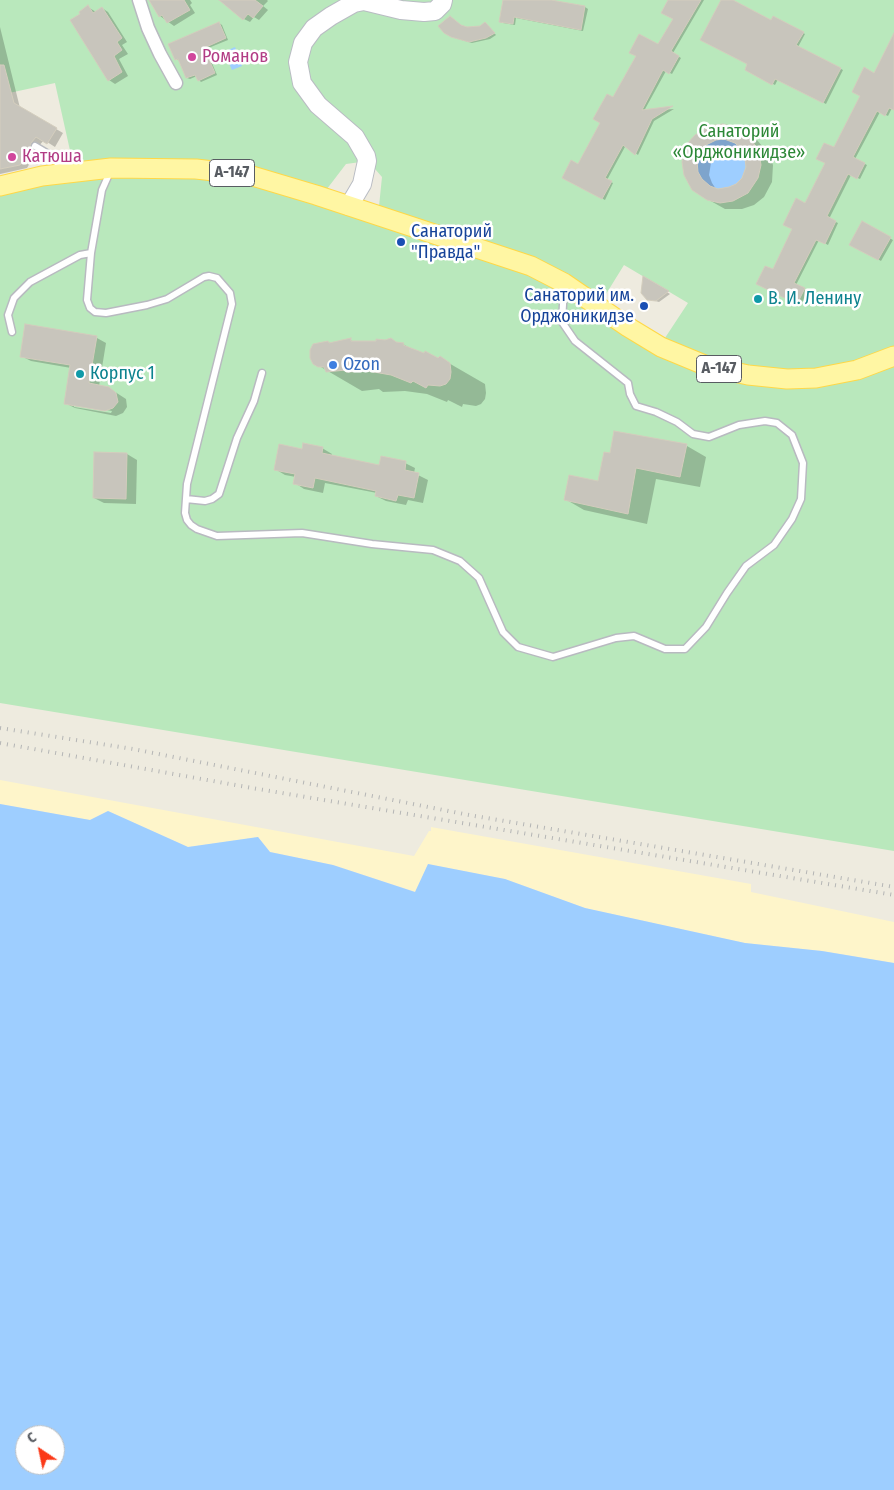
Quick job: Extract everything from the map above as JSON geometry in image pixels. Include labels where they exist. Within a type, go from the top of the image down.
[{"type":"main road","name":"А-147","points":[[0,186],[42,176],[111,168],[196,169],[249,175],[316,195],[531,266],[564,284],[661,347],[706,366],[740,374],[787,379],[816,378],[857,370],[894,356]]},
{"type":"street","points":[[139,0],[148,28],[176,83]]},
{"type":"street","points":[[349,206],[362,184],[367,161],[366,156],[355,137],[318,105],[302,84],[298,62],[303,43],[314,28],[354,3],[364,1],[401,10],[424,12],[435,10],[442,4],[443,0]]},
{"type":"lane","points":[[35,146],[57,159],[59,174]]},
{"type":"lane","points":[[111,168],[102,190],[91,253],[87,300],[90,308],[95,312],[114,311],[147,305],[167,299],[204,277],[209,276],[217,278],[230,293],[232,304],[187,484],[185,513],[187,520],[191,524],[197,529],[217,536],[302,533],[372,544],[433,550],[460,561],[479,578],[503,632],[518,647],[553,657],[616,638],[634,636],[665,649],[685,649],[706,627],[746,566],[774,545],[792,518],[801,499],[803,463],[792,435],[777,423],[765,421],[739,425],[709,437],[693,434],[677,422],[663,415],[636,406],[630,394],[628,383],[575,341],[562,322],[564,284]]},
{"type":"lane","points":[[12,332],[8,315],[14,298],[30,282],[80,255],[91,253]]},
{"type":"lane","points":[[186,499],[205,501],[219,494],[237,438],[254,401],[262,373]]},
{"type":"green space","name":"Санаторий «Орджоникидзе»","points":[[0,0],[894,0],[894,851],[0,703],[0,187],[75,173],[55,83],[0,95]],"holes":[[[368,161],[382,177],[378,216],[320,198],[346,164]],[[624,265],[688,303],[661,344],[598,307]]]},
{"type":"sand","points":[[0,780],[414,856],[429,831],[431,831],[431,827],[751,884],[751,892],[894,922],[894,963],[822,951],[745,943],[585,908],[505,879],[428,864],[416,892],[333,865],[270,852],[258,837],[188,847],[108,811],[90,820],[0,804]]},
{"type":"water","points":[[235,47],[242,66],[232,70],[224,52]]},
{"type":"water","points":[[721,139],[730,141],[741,150],[746,164],[744,173],[735,184],[721,189],[712,187],[701,178],[696,164],[698,155],[707,144]]},
{"type":"water","points":[[0,804],[90,820],[108,811],[188,847],[258,837],[270,852],[333,865],[415,892],[428,864],[505,879],[585,908],[745,943],[822,951],[894,963],[894,1490],[0,1490]]},
{"type":"building","points":[[149,0],[184,0],[190,10],[167,23],[162,15],[159,17]]},
{"type":"building","points":[[219,0],[255,0],[263,6],[253,18],[248,14],[243,20]]},
{"type":"building","points":[[503,0],[551,0],[585,6],[581,30],[514,17],[513,24],[499,22]]},
{"type":"building","points":[[668,0],[701,0],[671,51],[679,56],[669,74],[663,70],[642,110],[673,106],[652,119],[635,155],[623,145],[605,178],[612,181],[602,199],[562,178],[571,160],[578,164],[600,123],[593,119],[607,94],[613,97],[636,56],[629,53],[639,34],[658,44],[673,19],[661,13]]},
{"type":"building","points":[[721,0],[733,0],[771,20],[773,16],[804,32],[796,45],[841,68],[823,103],[775,79],[772,85],[745,70],[747,64],[700,40]]},
{"type":"building","points":[[88,5],[93,13],[102,7],[122,38],[117,42],[122,50],[114,56],[122,72],[108,81],[70,20],[80,14],[79,12]]},
{"type":"building","points":[[450,16],[461,25],[467,27],[480,26],[485,22],[495,33],[486,38],[469,42],[451,37],[438,26]]},
{"type":"building","points":[[219,22],[226,38],[204,48],[215,73],[198,81],[195,75],[186,78],[178,59],[175,60],[168,44]]},
{"type":"building","points":[[894,33],[894,110],[889,108],[885,116],[877,111],[853,157],[865,163],[857,179],[848,174],[827,216],[836,221],[825,244],[816,240],[794,283],[805,288],[797,304],[756,284],[765,266],[773,269],[792,229],[783,225],[796,198],[805,203],[825,163],[816,159],[824,143],[834,147],[860,96],[852,92],[864,67],[874,73]]},
{"type":"building","points":[[0,65],[4,65],[14,103],[57,128],[47,144],[36,137],[20,165],[0,169]]},
{"type":"building","points":[[723,124],[740,129],[750,137],[759,152],[761,165],[758,178],[748,193],[733,201],[720,203],[707,200],[692,190],[684,175],[682,162],[686,145],[695,135],[710,126]],"holes":[[[724,139],[735,143],[741,149],[745,159],[746,167],[742,178],[736,184],[729,187],[718,189],[710,186],[702,179],[698,172],[697,161],[700,151],[706,145],[716,140]]]},
{"type":"building","points":[[862,221],[891,237],[878,260],[849,245]]},
{"type":"building","points":[[643,276],[669,291],[656,301],[647,300],[641,293]]},
{"type":"building","name":"Корпус 1","points":[[25,324],[97,336],[89,383],[109,387],[116,393],[118,402],[113,408],[105,411],[64,404],[70,365],[20,357]]},
{"type":"building","points":[[351,338],[351,341],[376,341],[376,339],[385,340],[391,338],[396,342],[404,343],[403,345],[424,353],[425,351],[438,358],[440,356],[450,363],[450,379],[446,384],[440,386],[428,385],[426,388],[413,381],[411,383],[391,375],[368,371],[346,372],[346,370],[326,372],[324,367],[318,367],[313,364],[310,358],[310,350],[313,344],[328,341],[329,343]]},
{"type":"building","points":[[614,431],[687,444],[680,477],[636,468],[628,514],[564,500],[569,475],[598,481],[604,452],[610,453]]},
{"type":"building","points":[[303,443],[323,447],[322,453],[379,465],[381,456],[406,461],[405,470],[419,473],[414,498],[398,495],[396,501],[375,496],[376,491],[315,478],[313,488],[293,484],[295,474],[274,470],[279,444],[302,449]]},
{"type":"building","points":[[94,452],[127,453],[126,499],[93,498]]},
{"type":"railway","points":[[0,728],[133,749],[469,815],[894,887]]},
{"type":"railway","points":[[0,743],[252,788],[894,895]]},
{"type":"place","name":"Романов","points":[[192,57]]},
{"type":"place","name":"Катюша","points":[[12,157]]},
{"type":"place","name":"Санаторий \"Правда\"","points":[[401,242]]},
{"type":"place","name":"В. И. Ленину","points":[[758,299]]},
{"type":"place","name":"Санаторий им. Орджоникидзе","points":[[644,306]]},
{"type":"place","name":"Ozon","points":[[333,365]]},
{"type":"place","name":"Корпус 1","points":[[80,374]]}]
